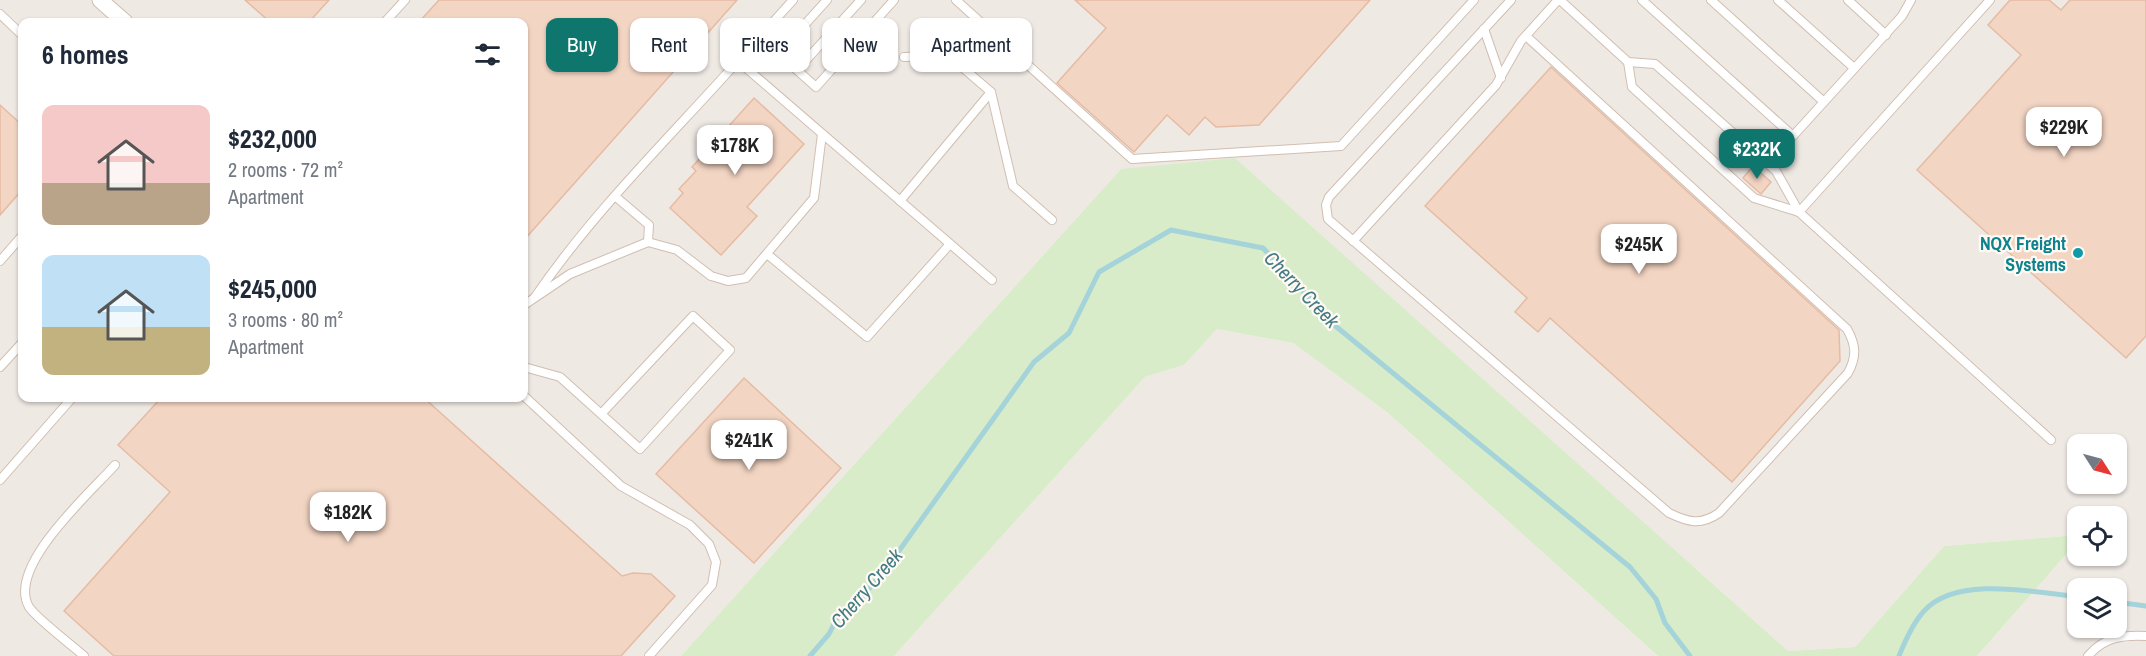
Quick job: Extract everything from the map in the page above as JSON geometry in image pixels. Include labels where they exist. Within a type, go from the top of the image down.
[{"type":"street","points":[[100,0],[120,18]]},
{"type":"lane","points":[[389,18],[405,0]]},
{"type":"lane","points":[[777,18],[793,0]]},
{"type":"lane","points":[[810,18],[826,0]]},
{"type":"lane","points":[[810,56],[861,0]]},
{"type":"lane","points":[[799,72],[816,87],[894,0]]},
{"type":"lane","points":[[956,0],[1132,159],[1341,146],[1474,0]]},
{"type":"lane","points":[[1511,0],[1329,197],[1326,205],[1329,219],[1669,513],[1690,521],[1708,521],[1719,513],[1848,373],[1856,351],[1854,342],[1847,328],[1526,36]]},
{"type":"lane","points":[[1353,241],[1501,78],[1526,36],[1559,0],[1628,62],[1655,64],[1776,171],[1799,212],[2051,440]]},
{"type":"lane","points":[[1642,0],[1793,136],[1902,16],[1911,0]]},
{"type":"lane","points":[[1711,0],[1824,102]]},
{"type":"lane","points":[[1778,0],[1854,69]]},
{"type":"lane","points":[[1848,0],[1886,34]]},
{"type":"lane","points":[[1799,212],[1990,0]]},
{"type":"lane","points":[[0,14],[18,31]]},
{"type":"lane","points":[[1484,29],[1501,78]]},
{"type":"lane","points":[[904,57],[948,55],[991,92],[1013,186],[1052,220]]},
{"type":"lane","points":[[1628,62],[1632,87],[1754,198],[1799,212]]},
{"type":"lane","points":[[535,297],[555,268],[728,72]]},
{"type":"lane","points":[[751,72],[992,280]]},
{"type":"lane","points":[[900,201],[991,92]]},
{"type":"lane","points":[[528,302],[570,274],[648,242],[677,250],[711,276],[728,281],[746,278],[814,198],[822,134]]},
{"type":"lane","points":[[616,197],[649,225],[648,242]]},
{"type":"lane","points":[[0,261],[18,241]]},
{"type":"lane","points":[[767,254],[867,337],[950,243]]},
{"type":"lane","points":[[528,368],[560,377],[601,414],[640,449],[730,350],[693,316],[601,414]]},
{"type":"lane","points":[[0,367],[18,347]]},
{"type":"lane","points":[[528,400],[621,486],[690,525],[708,544],[716,562],[712,585],[649,656]]},
{"type":"lane","points":[[0,480],[68,402]]},
{"type":"lane","points":[[84,656],[29,607],[24,588],[28,570],[45,544],[115,465]]},
{"type":"lane","points":[[2088,656],[2105,640],[2124,635],[2146,636]]},
{"type":"shaded area","points":[[0,0],[2146,0],[2146,656],[1977,656],[2067,553],[2067,566],[2127,566],[2127,506],[2067,506],[2067,536],[1944,546],[1855,647],[1788,651],[1695,568],[1121,169],[681,656],[0,656]]},
{"type":"shaded area","points":[[1217,329],[1293,343],[1388,413],[1658,656],[894,656],[1145,377],[1184,365]]},
{"type":"green space","points":[[1235,158],[1788,651],[1855,647],[1944,546],[2067,536],[2067,553],[1977,656],[1658,656],[1388,413],[1293,343],[1217,329],[1184,365],[1145,377],[894,656],[681,656],[1121,169]]},
{"type":"building","points":[[245,0],[329,0],[313,18],[265,18]]},
{"type":"building","points":[[439,0],[737,0],[708,33],[708,18],[630,18],[630,72],[673,72],[528,235],[528,18],[423,18]]},
{"type":"building","points":[[1075,0],[1370,0],[1259,125],[1216,127],[1205,117],[1189,135],[1167,115],[1134,152],[1057,83],[1106,28]]},
{"type":"building","name":"NQX Freight Systems","points":[[2010,0],[2049,0],[2061,10],[2070,0],[2146,0],[2146,336],[2126,358],[1917,170],[2021,55],[1988,25]]},
{"type":"building","points":[[1551,67],[1839,330],[1840,361],[1732,482],[1550,318],[1538,332],[1515,312],[1527,298],[1425,206]]},
{"type":"building","points":[[754,98],[804,144],[747,207],[757,216],[721,255],[670,208],[683,193],[679,189],[696,171],[692,167]]},
{"type":"building","points":[[0,105],[18,121],[18,195],[0,215]]},
{"type":"building","points":[[1753,166],[1771,182],[1761,194],[1743,178]]},
{"type":"building","points":[[744,378],[841,468],[754,563],[656,474]]},
{"type":"building","points":[[157,402],[428,402],[622,576],[633,573],[651,574],[675,596],[621,656],[114,656],[64,611],[170,492],[118,445]]},
{"type":"waterway","name":"Cherry Creek","points":[[810,656],[829,634],[839,614],[860,599],[886,569],[1034,362],[1069,333],[1099,272],[1171,230],[1263,248],[1333,324],[1630,567],[1656,599],[1665,623],[1690,656]]},
{"type":"waterway","name":"Cherry Creek","points":[[1899,656],[1913,627],[1924,611],[1938,600],[1956,593],[1975,589],[1997,589],[2067,596]]},
{"type":"waterway","name":"Cherry Creek","points":[[2127,603],[2146,606]]},
{"type":"place","name":"NQX Freight Systems","points":[[2078,253]]}]
